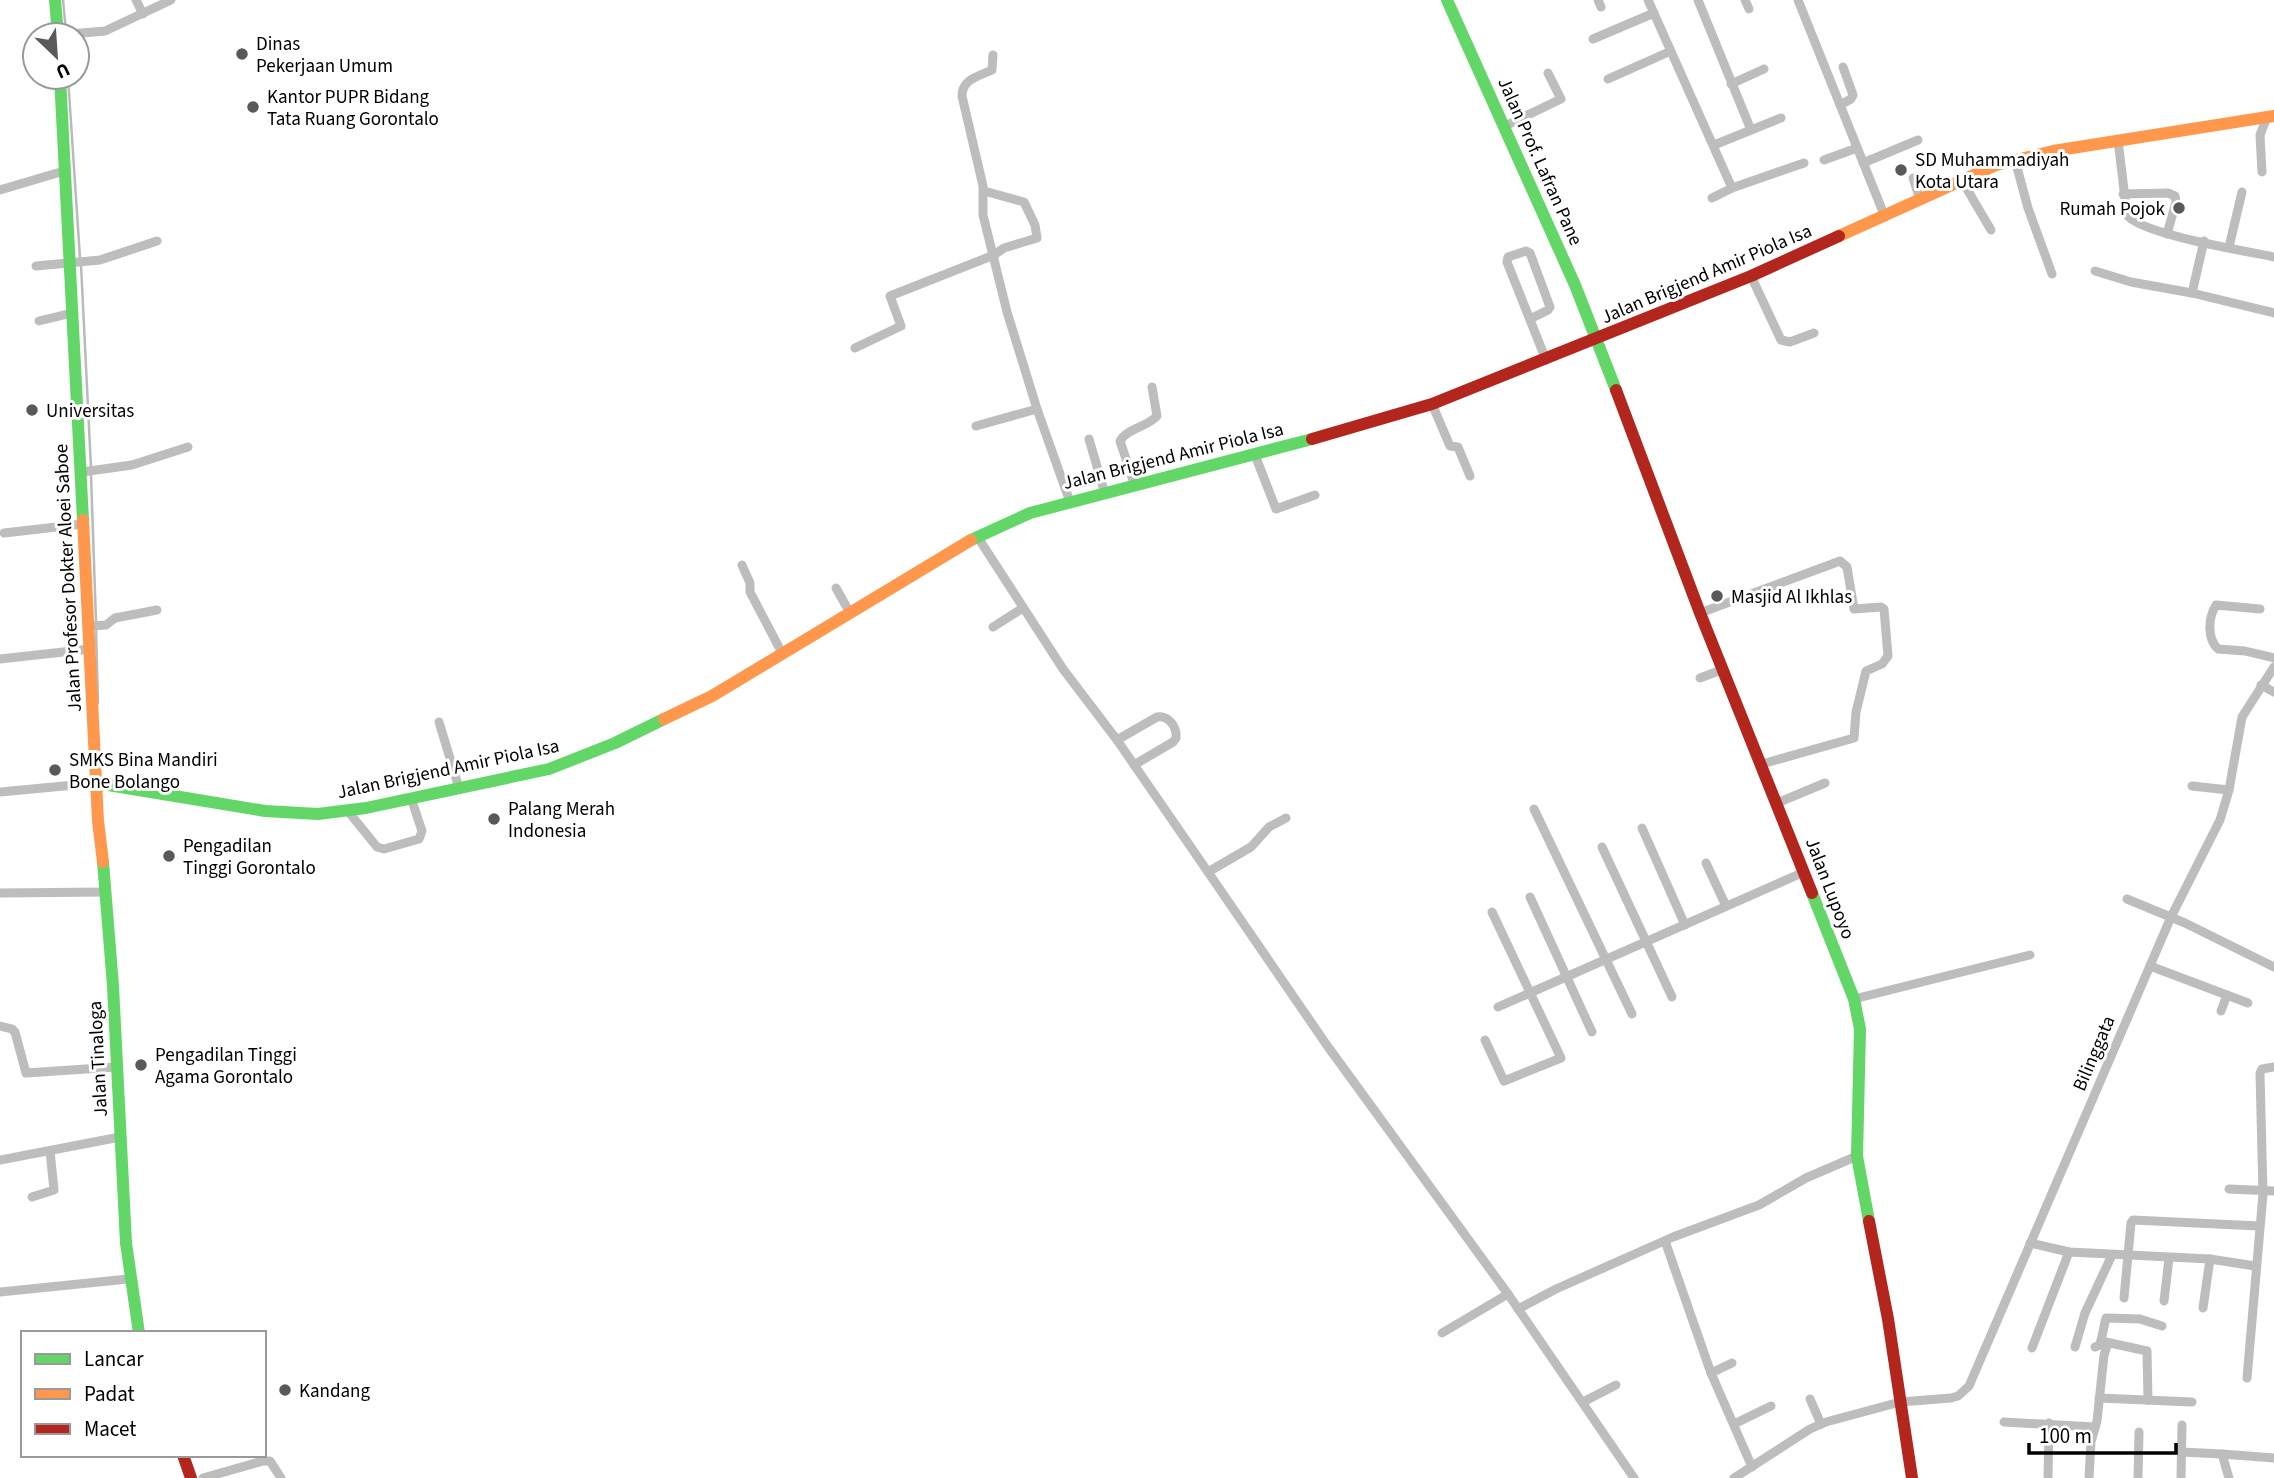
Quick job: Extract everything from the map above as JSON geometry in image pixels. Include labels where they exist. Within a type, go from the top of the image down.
[{"type":"street","points":[[55,0],[57,21]]},
{"type":"street","points":[[136,0],[143,14]]},
{"type":"street","points":[[91,32],[105,31],[171,0]]},
{"type":"street","name":"Jalan Prof. Lafran Pane","points":[[1447,0],[1505,125],[1597,339]]},
{"type":"street","points":[[1648,0],[1732,188]]},
{"type":"street","points":[[1698,0],[1751,130]]},
{"type":"street","points":[[1798,0],[1885,217]]},
{"type":"street","points":[[1593,39],[1654,13]]},
{"type":"street","points":[[1608,79],[1671,51]]},
{"type":"street","points":[[993,55],[992,70],[975,77],[962,90],[984,191],[983,215],[1007,312],[1070,502]]},
{"type":"street","points":[[1840,105],[1853,95],[1843,67]]},
{"type":"street","points":[[1731,84],[1765,69]]},
{"type":"street","points":[[1505,125],[1561,99],[1548,73]]},
{"type":"street","name":"Jalan Profesor Dokter Aloei Saboe","points":[[61,91],[72,261],[72,313],[88,471],[83,524],[94,626],[90,649],[96,783]]},
{"type":"street","points":[[2262,172],[2260,135],[2270,117]]},
{"type":"street","name":"Jalan Brigjend Amir Piola Isa","points":[[96,783],[265,811],[318,814],[549,769],[615,743],[712,696],[977,536],[1030,513],[1360,427],[1432,404],[1751,276],[1885,217],[1982,170],[2015,160],[2118,140],[2270,117]]},
{"type":"street","points":[[1714,145],[1781,118]]},
{"type":"street","points":[[1863,163],[1918,140]]},
{"type":"street","points":[[2118,140],[2123,194],[2130,219],[2167,234],[2274,257]]},
{"type":"street","points":[[1824,160],[1857,148]]},
{"type":"street","points":[[2015,160],[2028,208],[2052,274]]},
{"type":"street","points":[[1712,198],[1732,188],[1804,163]]},
{"type":"street","points":[[0,190],[64,171]]},
{"type":"street","points":[[1913,178],[1920,200]]},
{"type":"street","points":[[1961,179],[1992,230]]},
{"type":"street","points":[[855,348],[901,326],[890,296],[994,255],[1004,248],[1035,240],[1037,232],[1030,212],[1022,201],[984,191]]},
{"type":"street","points":[[2229,247],[2242,192]]},
{"type":"street","points":[[2123,194],[2168,193],[2175,196],[2176,202],[2167,234]]},
{"type":"street","points":[[36,266],[115,256],[157,242]]},
{"type":"street","points":[[2192,293],[2204,242]]},
{"type":"street","points":[[1530,319],[1550,307],[1530,253],[1526,251],[1507,259],[1530,319],[1546,360]]},
{"type":"street","points":[[2095,271],[2131,282],[2192,293],[2274,313]]},
{"type":"street","points":[[1751,276],[1781,340],[1790,342],[1814,332]]},
{"type":"street","points":[[39,321],[72,313]]},
{"type":"street","name":"Jalan Lupoyo","points":[[1597,339],[1700,613],[1854,999],[1860,1029],[1857,1156],[1894,1351],[1912,1478]]},
{"type":"street","points":[[1135,486],[1120,441],[1126,434],[1157,416],[1152,387]]},
{"type":"street","points":[[1432,404],[1450,446],[1458,447],[1470,475]]},
{"type":"street","points":[[976,426],[1037,409]]},
{"type":"street","points":[[1089,439],[1105,494]]},
{"type":"street","points":[[88,471],[132,465],[188,447]]},
{"type":"street","points":[[1255,455],[1276,509],[1315,495]]},
{"type":"street","points":[[4,533],[83,524]]},
{"type":"street","points":[[977,536],[1063,669],[1117,740],[1326,1044],[1508,1294],[1634,1478]]},
{"type":"street","points":[[1700,613],[1837,561],[1843,562],[1847,567],[1854,609],[1882,607],[1884,610],[1888,656],[1882,664],[1866,671],[1856,712],[1854,738],[1762,764]]},
{"type":"street","points":[[742,565],[751,585],[750,592],[782,653]]},
{"type":"street","points":[[836,587],[850,613]]},
{"type":"street","points":[[2260,609],[2216,606],[2211,613],[2211,639],[2218,649],[2245,651],[2274,658]]},
{"type":"street","points":[[993,627],[1023,608]]},
{"type":"street","points":[[94,626],[107,624],[115,618],[157,610]]},
{"type":"street","points":[[0,659],[90,649]]},
{"type":"street","name":"Bilinggata","points":[[1734,1478],[1821,1424],[1900,1402],[1951,1398],[1958,1396],[1969,1386],[2154,968],[2178,920],[2220,820],[2242,717],[2274,667]]},
{"type":"street","points":[[1700,678],[1724,669]]},
{"type":"street","points":[[2261,685],[2274,692]]},
{"type":"street","points":[[1117,740],[1157,717],[1168,719],[1175,728],[1176,738],[1173,742],[1134,765]]},
{"type":"street","points":[[439,722],[459,788]]},
{"type":"street","points":[[0,792],[96,783]]},
{"type":"street","name":"Jalan Tinaloga","points":[[96,783],[106,892],[128,1279],[139,1331]]},
{"type":"street","points":[[1777,803],[1825,783]]},
{"type":"street","points":[[2192,786],[2228,790]]},
{"type":"street","points":[[347,810],[377,847],[384,849],[419,839],[422,835],[411,798]]},
{"type":"street","points":[[1534,809],[1632,1014]]},
{"type":"street","points":[[1208,872],[1245,851],[1269,827],[1286,818]]},
{"type":"street","points":[[1642,828],[1685,925]]},
{"type":"street","points":[[1602,847],[1672,998]]},
{"type":"street","points":[[1706,863],[1726,906]]},
{"type":"street","points":[[1498,1007],[1804,872]]},
{"type":"street","points":[[0,894],[106,892]]},
{"type":"street","points":[[1530,897],[1592,1032]]},
{"type":"street","points":[[2127,899],[2178,920],[2274,967]]},
{"type":"street","points":[[1485,1040],[1503,1081],[1561,1058],[1492,912]]},
{"type":"street","points":[[1854,999],[2030,954]]},
{"type":"street","points":[[2154,968],[2248,1003]]},
{"type":"street","points":[[2221,1011],[2227,995]]},
{"type":"street","points":[[0,1026],[15,1032],[26,1073],[116,1067]]},
{"type":"street","points":[[2247,1378],[2263,1190],[2260,1073],[2262,1069],[2274,1067]]},
{"type":"street","points":[[0,1160],[120,1137]]},
{"type":"street","points":[[32,1197],[54,1191],[50,1151]]},
{"type":"street","points":[[1518,1310],[1556,1289],[1665,1241],[1759,1205],[1805,1178],[1857,1156]]},
{"type":"street","points":[[2229,1189],[2274,1191]]},
{"type":"street","points":[[2124,1297],[2131,1223],[2137,1219],[2259,1226]]},
{"type":"street","points":[[1665,1241],[1711,1373],[1752,1466]]},
{"type":"street","points":[[2033,1245],[2069,1252],[2210,1259],[2255,1266]]},
{"type":"street","points":[[2032,1348],[2069,1252]]},
{"type":"street","points":[[2075,1348],[2085,1312],[2112,1255]]},
{"type":"street","points":[[2164,1301],[2169,1258]]},
{"type":"street","points":[[2203,1308],[2210,1259]]},
{"type":"street","points":[[0,1292],[128,1279]]},
{"type":"street","points":[[1442,1333],[1508,1294]]},
{"type":"street","points":[[2089,1478],[2091,1442],[2104,1355],[2101,1344],[2106,1318],[2140,1319],[2162,1326]]},
{"type":"street","points":[[2101,1344],[2147,1350],[2148,1400]]},
{"type":"street","points":[[1711,1373],[1732,1363]]},
{"type":"street","points":[[1583,1402],[1616,1385]]},
{"type":"street","points":[[2099,1398],[2192,1402]]},
{"type":"street","points":[[1810,1399],[1821,1424]]},
{"type":"street","points":[[1734,1424],[1771,1406]]},
{"type":"street","points":[[2004,1422],[2095,1427]]},
{"type":"street","points":[[2048,1478],[2049,1423]]},
{"type":"street","points":[[2181,1478],[2182,1424]]},
{"type":"street","points":[[2138,1433],[2138,1478]]},
{"type":"street","points":[[2181,1452],[2274,1458]]},
{"type":"street","points":[[2222,1454],[2229,1478]]},
{"type":"street","points":[[184,1457],[191,1478]]},
{"type":"street","points":[[203,1478],[263,1461],[270,1461],[281,1478]]},
{"type":"waterway","points":[[63,0],[65,21]]},
{"type":"waterway","points":[[69,91],[80,258]]},
{"type":"waterway","points":[[81,265],[91,468]]},
{"type":"waterway","points":[[91,475],[96,622]]},
{"type":"waterway","points":[[96,629],[98,703]]},
{"type":"traffic: fast","points":[[55,0],[57,21]]},
{"type":"traffic: fast","points":[[1447,0],[1575,285],[1616,390]]},
{"type":"traffic: fast","points":[[61,91],[83,520]]},
{"type":"traffic: fast","points":[[971,540],[1030,513],[1312,439]]},
{"type":"traffic: fast","points":[[96,783],[265,811],[318,814],[366,808],[549,769],[615,743],[664,719]]},
{"type":"traffic: fast","points":[[103,862],[113,986],[126,1243],[139,1331]]},
{"type":"traffic: fast","points":[[1812,893],[1854,999],[1860,1029],[1857,1156],[1869,1221]]},
{"type":"traffic: slow","points":[[1839,236],[1996,165],[2053,151],[2274,116]]},
{"type":"traffic: slow","points":[[83,520],[98,821],[103,862]]},
{"type":"traffic: slow","points":[[664,719],[712,696],[971,540]]},
{"type":"traffic: jam","points":[[1312,439],[1432,404],[1751,276],[1839,236]]},
{"type":"traffic: jam","points":[[1616,390],[1700,613],[1812,893]]},
{"type":"traffic: jam","points":[[1869,1221],[1888,1319],[1912,1478]]},
{"type":"traffic: jam","points":[[184,1457],[191,1478]]},
{"type":"place","name":"Dinas Pekerjaan Umum","points":[[242,54]]},
{"type":"place","name":"Kantor PUPR Bidang Tata Ruang Gorontalo","points":[[253,107]]},
{"type":"place","name":"SD Muhammadiyah Kota Utara","points":[[1901,170]]},
{"type":"place","name":"Rumah Pojok","points":[[2179,208]]},
{"type":"place","name":"Universitas","points":[[32,410]]},
{"type":"place","name":"Masjid Al Ikhlas","points":[[1717,596]]},
{"type":"place","name":"SMKS Bina Mandiri Bone Bolango","points":[[55,770]]},
{"type":"place","name":"Palang Merah Indonesia","points":[[494,819]]},
{"type":"place","name":"Pengadilan Tinggi Gorontalo","points":[[169,856]]},
{"type":"place","name":"Pengadilan Tinggi Agama Gorontalo","points":[[141,1065]]},
{"type":"place","name":"Kandang","points":[[285,1390]]}]
